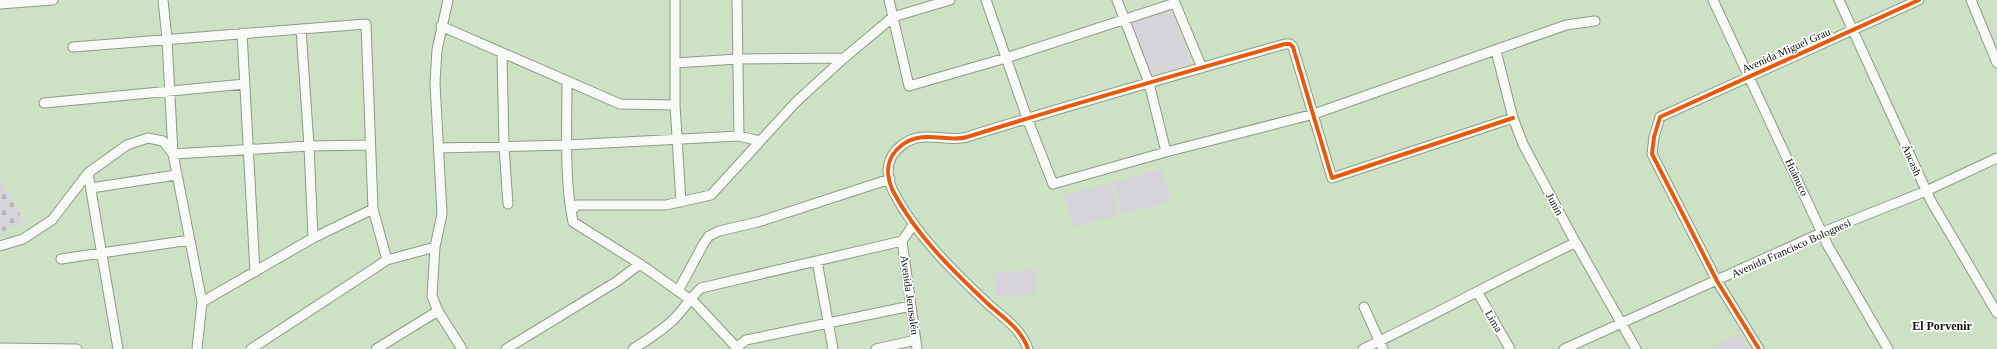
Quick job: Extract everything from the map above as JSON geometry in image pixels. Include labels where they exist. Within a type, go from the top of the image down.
[{"type":"street","points":[[0,4],[53,0]]},
{"type":"street","points":[[163,0],[167,39],[168,90],[173,154],[176,176],[202,302],[197,349]]},
{"type":"street","points":[[448,0],[441,26],[437,50],[435,83],[440,148],[442,214],[436,247],[432,296],[438,311],[462,349]]},
{"type":"street","points":[[675,0],[675,105],[681,202]]},
{"type":"street","points":[[737,0],[739,136]]},
{"type":"street","points":[[889,0],[909,86],[1006,58],[1175,3],[1202,68]]},
{"type":"street","points":[[571,211],[576,205],[666,205],[711,195],[796,102],[844,58],[893,17],[950,0]]},
{"type":"street","points":[[986,0],[1027,118],[1053,184],[1166,152],[1314,114],[1566,26],[1595,21]]},
{"type":"street","points":[[1116,0],[1149,83],[1166,152]]},
{"type":"street","name":"Huánuco","points":[[1713,0],[1823,232],[1828,246],[1888,349]]},
{"type":"street","name":"Áncash","points":[[1839,0],[1926,191],[1997,313]]},
{"type":"street","name":"Avenida Miguel Grau","points":[[1717,280],[1652,154],[1654,137],[1660,117],[1919,0]]},
{"type":"street","points":[[1971,0],[1997,63]]},
{"type":"street","points":[[73,48],[167,39],[366,24],[372,209],[387,260]]},
{"type":"street","points":[[441,26],[620,104],[675,105]]},
{"type":"street","points":[[301,29],[314,238]]},
{"type":"street","points":[[242,33],[255,272]]},
{"type":"street","points":[[1028,349],[1021,333],[987,303],[913,225],[892,190],[887,170],[890,157],[903,144],[924,137],[962,139],[1027,118],[1285,44],[1290,44],[1294,47],[1332,178],[1513,118]]},
{"type":"street","name":"Junín","points":[[1496,50],[1513,118],[1523,144],[1574,240],[1636,349]]},
{"type":"street","points":[[502,53],[504,147],[508,204]]},
{"type":"street","points":[[675,62],[738,59],[844,58]]},
{"type":"street","points":[[568,81],[567,145],[573,222],[640,264],[689,299],[738,348],[746,340],[911,306]]},
{"type":"street","points":[[44,103],[168,90],[245,84]]},
{"type":"street","points":[[440,148],[567,145],[739,136],[760,141]]},
{"type":"street","points":[[0,246],[23,238],[52,220],[88,173],[127,145],[148,138],[163,141],[173,154]]},
{"type":"street","points":[[173,154],[309,146],[370,145]]},
{"type":"street","name":"Avenida Francisco Bolognesi","points":[[1564,349],[1823,232],[1926,191],[1997,158]]},
{"type":"street","points":[[88,173],[118,349]]},
{"type":"street","points":[[90,188],[176,176]]},
{"type":"street","points":[[678,291],[709,236],[719,231],[758,222],[890,179]]},
{"type":"street","points":[[202,302],[314,238],[372,209]]},
{"type":"street","points":[[633,349],[653,336],[674,318],[689,299],[701,288],[902,241],[913,225]]},
{"type":"street","points":[[61,259],[190,240]]},
{"type":"street","points":[[1363,349],[1381,345],[1574,240]]},
{"type":"street","name":"Avenida Jerusalén","points":[[902,241],[917,344]]},
{"type":"street","points":[[251,349],[387,260],[436,247]]},
{"type":"street","points":[[817,261],[833,349]]},
{"type":"street","points":[[506,349],[616,282],[640,264]]},
{"type":"street","points":[[1717,280],[1759,349]]},
{"type":"street","name":"Lima","points":[[1478,293],[1510,349]]},
{"type":"street","points":[[1364,307],[1381,345]]},
{"type":"street","points":[[376,349],[438,311]]},
{"type":"street","points":[[876,349],[917,344]]},
{"type":"street","points":[[0,348],[77,349]]},
{"type":"green space","points":[[1172,9],[1191,64],[1148,75],[1128,21]]},
{"type":"green space","points":[[1161,169],[1171,201],[1122,214],[1113,182]]},
{"type":"green space","points":[[0,179],[24,221],[0,233]]},
{"type":"green space","points":[[1111,183],[1119,215],[1073,227],[1065,195]]},
{"type":"green space","points":[[1036,269],[1038,294],[995,297],[993,273]]},
{"type":"green space","points":[[1740,333],[1749,349],[1711,349]]},
{"type":"cycle path","points":[[1759,349],[1717,281],[1652,154],[1654,137],[1660,117],[1919,0]]},
{"type":"cycle path","points":[[1028,349],[1021,335],[1016,329],[987,303],[935,251],[923,237],[902,207],[890,185],[888,166],[897,150],[910,140],[927,137],[952,139],[967,137],[1285,44],[1290,44],[1293,47],[1332,178],[1513,118]]},
{"type":"district","name":"El Porvenir","points":[[1942,326]]}]
